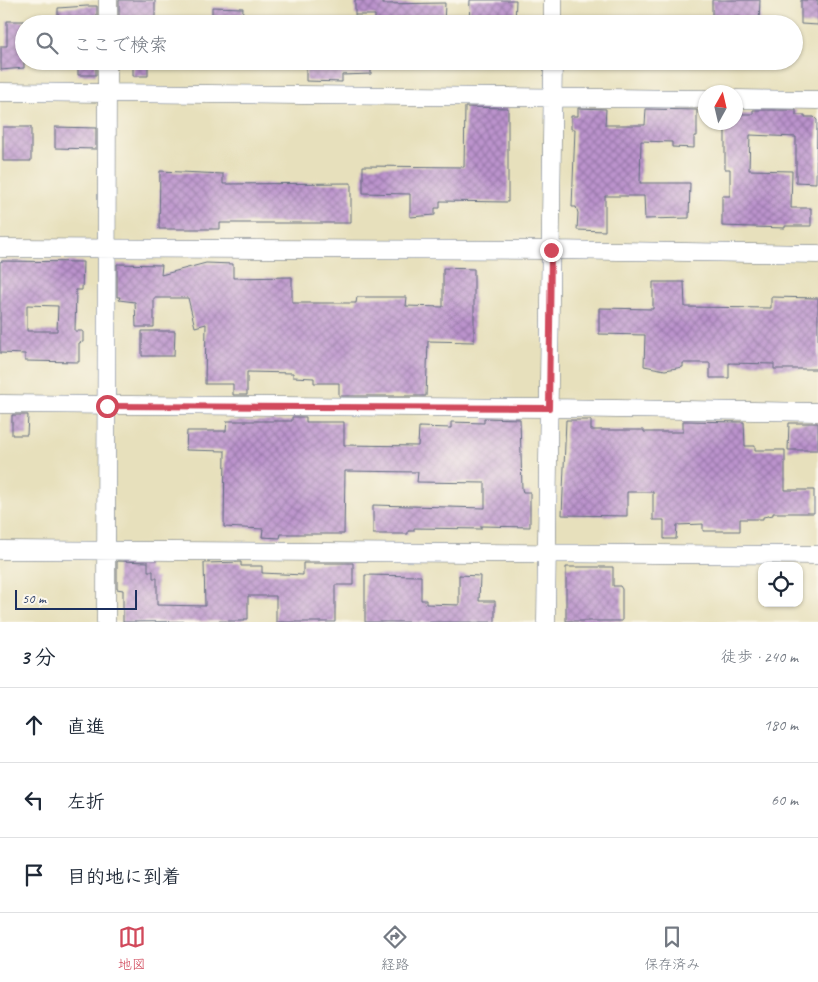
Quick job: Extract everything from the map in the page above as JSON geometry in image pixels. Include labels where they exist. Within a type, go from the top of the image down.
[{"type":"street","points":[[108,0],[108,15]]},
{"type":"street","points":[[553,0],[553,15]]},
{"type":"street","points":[[106,622],[107,70]]},
{"type":"street","points":[[546,622],[552,70]]},
{"type":"street","points":[[0,92],[698,99]]},
{"type":"street","points":[[743,99],[818,100]]},
{"type":"street","points":[[0,248],[551,250],[818,254]]},
{"type":"street","points":[[0,404],[818,412]]},
{"type":"street","points":[[0,550],[818,555]]},
{"type":"building","points":[[119,0],[155,0],[155,15],[119,15]]},
{"type":"building","points":[[355,0],[383,0],[383,4],[445,3],[444,15],[355,15]]},
{"type":"building","points":[[470,0],[516,0],[515,15],[469,15]]},
{"type":"building","points":[[712,0],[760,0],[759,15],[712,15]]},
{"type":"building","points":[[801,0],[818,0],[818,25],[803,24],[803,15],[801,15]]},
{"type":"building","points":[[97,6],[97,15],[58,15],[58,8]]},
{"type":"building","points":[[212,7],[243,8],[243,15],[212,15]]},
{"type":"building","points":[[7,21],[15,21],[15,69],[1,70],[1,46],[7,46]]},
{"type":"building","points":[[78,70],[96,70],[96,75],[78,75]]},
{"type":"building","points":[[133,70],[148,70],[148,76],[133,76]]},
{"type":"building","points":[[306,70],[371,70],[371,74],[342,75],[342,82],[306,81]]},
{"type":"building","points":[[465,107],[508,108],[508,202],[440,201],[440,208],[435,208],[435,215],[410,217],[410,194],[363,193],[363,166],[464,167]]},
{"type":"building","points":[[578,108],[606,109],[605,125],[645,125],[646,109],[697,110],[697,136],[694,136],[694,148],[672,147],[672,142],[641,141],[640,183],[690,183],[689,218],[645,219],[644,196],[605,196],[605,231],[577,230],[578,213],[576,207],[572,207],[575,129],[571,129],[571,116],[578,116]]},
{"type":"building","points":[[753,110],[796,110],[796,115],[814,117],[817,120],[816,183],[796,182],[796,137],[750,135],[749,170],[792,171],[791,208],[811,208],[811,226],[785,226],[785,228],[722,226],[722,196],[730,196],[730,169],[725,169],[725,130],[743,130],[743,114],[753,114]]},
{"type":"building","points":[[3,127],[31,127],[31,161],[3,161]]},
{"type":"building","points":[[55,127],[96,128],[96,149],[55,148]]},
{"type":"building","points":[[160,171],[223,174],[223,184],[351,183],[351,223],[220,223],[220,229],[159,229]]},
{"type":"building","points":[[0,262],[83,262],[82,290],[76,290],[75,331],[83,331],[83,342],[79,343],[79,362],[25,361],[25,354],[0,353]],"holes":[[[27,305],[58,306],[57,331],[27,331]]]},
{"type":"building","points":[[206,263],[233,264],[233,278],[292,277],[292,303],[356,303],[357,297],[407,297],[406,306],[443,307],[443,268],[474,269],[474,342],[428,341],[426,396],[339,396],[339,383],[314,383],[314,378],[293,377],[293,373],[247,372],[247,395],[233,395],[233,384],[205,384],[206,324],[195,327],[188,298],[154,298],[154,327],[136,327],[135,302],[119,300],[120,297],[117,297],[117,264],[162,265],[161,275]]},
{"type":"building","points":[[653,282],[684,282],[685,307],[771,308],[771,297],[818,298],[818,369],[774,369],[774,364],[729,363],[729,378],[710,378],[710,363],[683,363],[683,367],[665,370],[644,366],[645,335],[599,334],[599,308],[653,309]]},
{"type":"building","points":[[142,331],[175,331],[174,356],[142,356]]},
{"type":"building","points":[[12,415],[28,415],[27,435],[12,435]]},
{"type":"building","points":[[292,417],[306,417],[306,422],[344,422],[344,445],[418,446],[419,427],[451,428],[451,422],[484,423],[484,418],[520,419],[522,489],[523,492],[530,492],[530,527],[481,526],[481,529],[414,528],[414,531],[408,531],[408,534],[373,534],[373,505],[485,508],[485,483],[417,482],[418,472],[345,471],[344,534],[281,534],[280,538],[262,537],[263,529],[224,527],[225,451],[186,450],[187,431],[226,431],[227,421],[292,421]]},
{"type":"building","points":[[566,420],[591,420],[591,430],[644,430],[644,432],[683,432],[683,421],[744,422],[745,446],[755,446],[755,450],[785,450],[785,490],[814,490],[814,513],[773,513],[773,515],[763,517],[763,519],[740,519],[740,531],[703,531],[703,524],[677,525],[676,539],[664,539],[664,520],[653,520],[653,492],[627,492],[627,516],[562,515]]},
{"type":"building","points":[[789,423],[818,423],[818,450],[788,450]]},
{"type":"building","points":[[117,561],[148,562],[148,571],[153,571],[153,578],[157,578],[157,605],[205,606],[204,563],[241,562],[241,566],[262,566],[262,573],[303,575],[303,563],[353,563],[353,585],[335,585],[335,622],[276,622],[276,596],[248,596],[248,619],[244,619],[244,621],[123,622],[123,590],[117,589]]},
{"type":"building","points":[[566,567],[613,567],[613,586],[620,586],[622,589],[622,621],[566,621]]},
{"type":"building","points":[[365,575],[421,576],[421,600],[426,600],[426,604],[459,605],[459,575],[480,576],[479,601],[495,601],[495,622],[365,622]]},
{"type":"route","points":[[107,406],[549,408],[551,250]]}]
